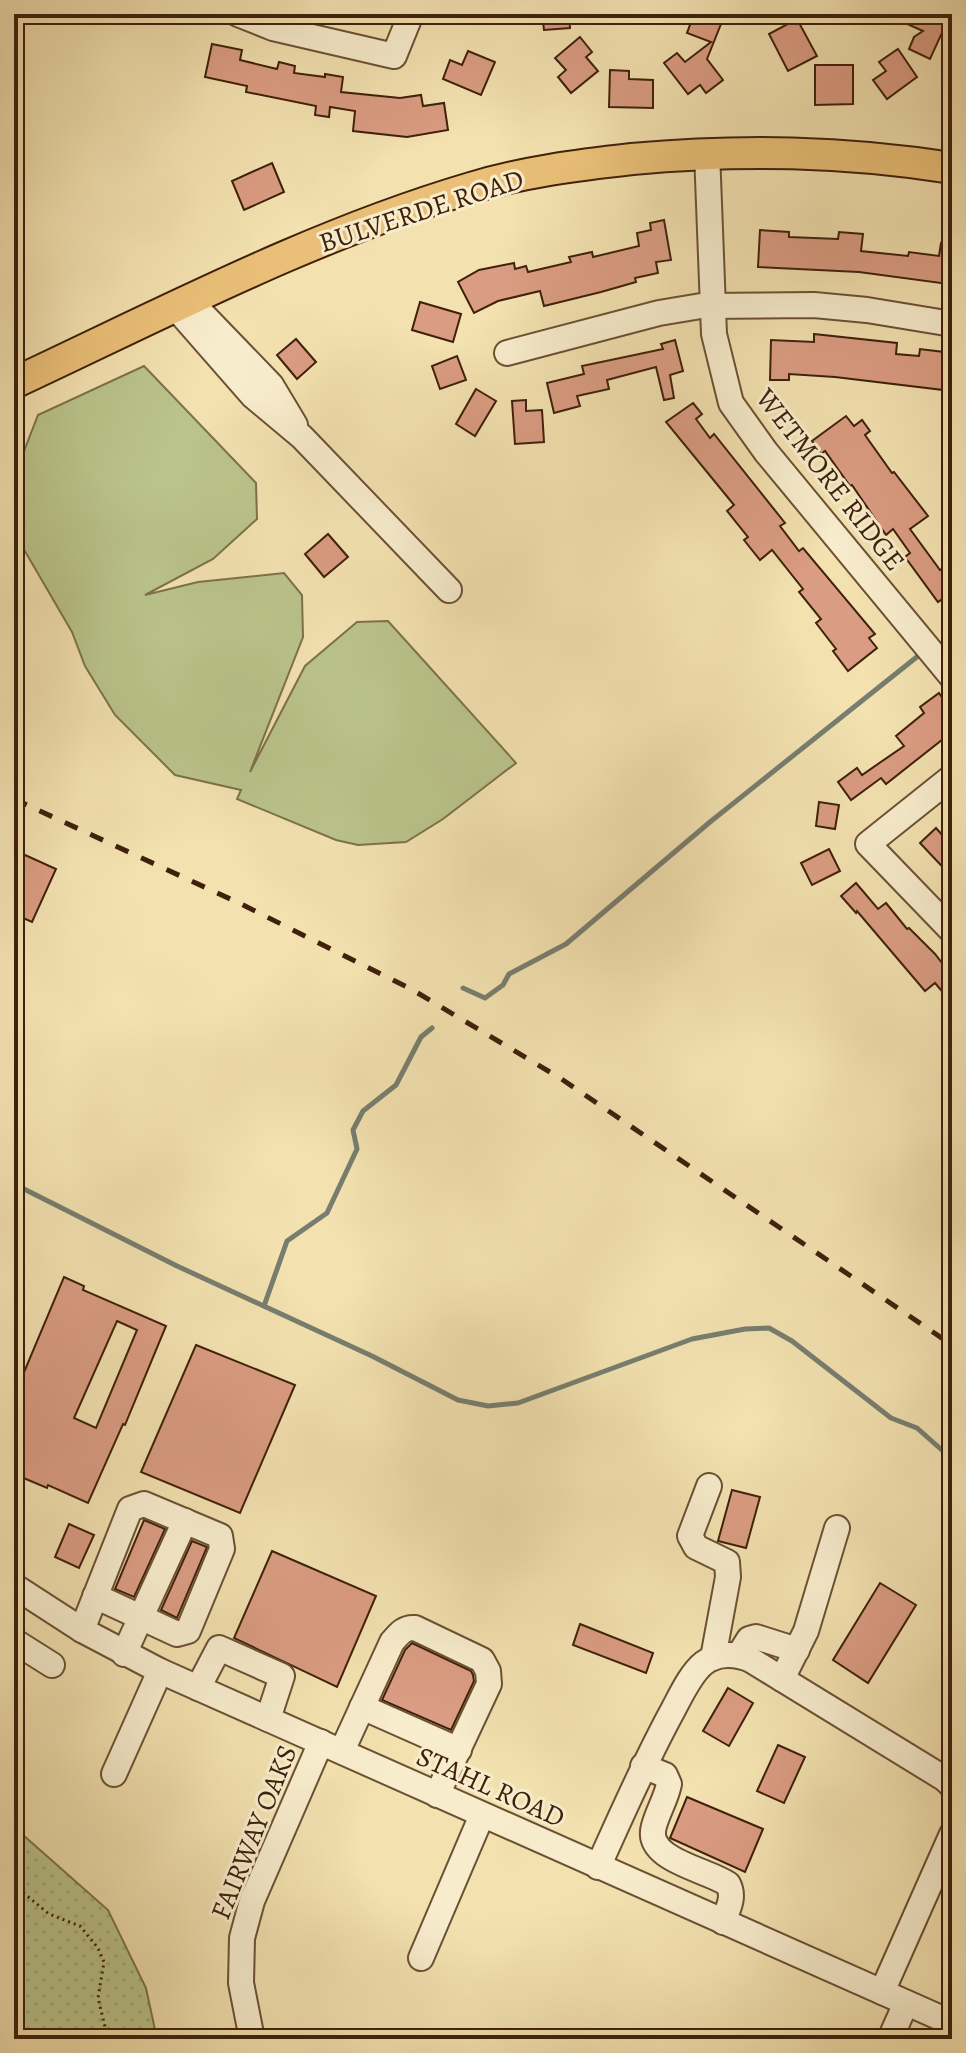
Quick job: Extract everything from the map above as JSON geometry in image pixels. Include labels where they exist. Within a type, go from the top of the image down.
[{"type":"main road","name":"BULVERDE ROAD","points":[[14,383],[329,238],[472,187],[548,170],[707,152],[786,151],[952,168]]},
{"type":"street","points":[[238,14],[273,28],[394,56],[411,14]]},
{"type":"street","name":"WETMORE RIDGE","points":[[707,152],[714,334],[727,390],[743,421],[952,677]]},
{"type":"street","points":[[183,305],[271,385],[302,437],[449,590]]},
{"type":"street","points":[[507,353],[659,313],[713,306],[814,305],[952,324]]},
{"type":"street","points":[[952,777],[868,844],[952,931]]},
{"type":"street","points":[[709,1486],[690,1536],[696,1547],[727,1562],[728,1577],[713,1658]]},
{"type":"street","points":[[82,1630],[95,1596],[130,1509],[144,1504],[220,1536],[222,1549],[188,1631],[177,1634],[95,1596]]},
{"type":"street","points":[[124,1654],[185,1521]]},
{"type":"street","points":[[782,1679],[797,1650],[837,1528]]},
{"type":"street","name":"STAHL ROAD","points":[[16,1592],[124,1654],[160,1671],[952,2023]]},
{"type":"street","name":"FAIRWAY OAKS","points":[[252,2039],[241,1983],[242,1938],[252,1901],[332,1746],[362,1707],[392,1642],[409,1627],[482,1660],[488,1671],[489,1684],[459,1750]]},
{"type":"street","points":[[739,1655],[749,1639],[756,1637],[797,1650]]},
{"type":"street","points":[[14,1641],[52,1665]]},
{"type":"street","points":[[198,1688],[219,1648],[282,1676],[268,1719]]},
{"type":"street","points":[[598,1867],[643,1766],[698,1670],[713,1658],[739,1655],[951,1785]]},
{"type":"street","points":[[114,1774],[160,1671]]},
{"type":"street","points":[[362,1707],[459,1750],[437,1795]]},
{"type":"street","points":[[643,1766],[665,1775],[669,1784],[653,1828],[653,1839],[663,1854],[728,1884],[732,1900],[723,1922]]},
{"type":"street","points":[[421,1958],[482,1815]]},
{"type":"street","points":[[882,1992],[952,1834]]},
{"type":"street","points":[[890,2039],[906,2003]]},
{"type":"path","points":[[14,1885],[49,1914],[80,1926],[98,1948],[104,1962],[98,1998],[108,2039]]},
{"type":"green space","points":[[144,366],[256,483],[257,519],[213,559],[145,595],[198,582],[284,573],[302,595],[303,637],[250,772],[305,666],[357,622],[388,621],[516,763],[443,819],[406,842],[358,845],[336,840],[237,799],[241,790],[175,775],[115,715],[85,666],[72,632],[19,541],[14,477],[38,415]]},
{"type":"green space","points":[[14,1827],[108,1910],[146,1988],[157,2039],[14,2039]]},
{"type":"building","points":[[542,14],[569,14],[570,28],[544,30]]},
{"type":"building","points":[[694,14],[725,14],[707,59],[723,80],[706,93],[700,85],[688,94],[664,63],[677,53],[685,62],[711,42],[687,33]]},
{"type":"building","points":[[885,14],[924,14],[946,24],[930,59],[909,49],[914,37],[923,31]]},
{"type":"building","points":[[797,19],[817,56],[788,71],[769,34]]},
{"type":"building","points":[[580,37],[592,52],[586,57],[598,71],[571,93],[558,77],[566,70],[555,58]]},
{"type":"building","points":[[212,44],[242,50],[240,60],[277,69],[279,62],[295,66],[294,73],[343,77],[341,92],[400,98],[421,95],[423,106],[444,103],[448,130],[407,137],[353,131],[355,111],[330,107],[329,117],[315,115],[316,106],[246,92],[247,86],[205,77]]},
{"type":"building","points":[[898,49],[917,77],[887,99],[873,80],[886,71],[879,62]]},
{"type":"building","points":[[468,51],[495,62],[481,95],[443,79],[450,60],[462,65]]},
{"type":"building","points":[[815,65],[853,65],[853,104],[815,105]]},
{"type":"building","points":[[610,70],[629,71],[629,79],[653,80],[653,108],[609,107]]},
{"type":"building","points":[[272,163],[284,192],[244,210],[232,181]]},
{"type":"building","points":[[664,220],[671,260],[656,262],[658,273],[635,278],[636,282],[544,306],[540,291],[498,301],[474,313],[458,282],[479,270],[514,263],[515,269],[526,266],[528,272],[571,262],[569,257],[592,252],[593,257],[639,246],[637,233],[651,230],[650,223]]},
{"type":"building","points":[[760,230],[789,232],[789,237],[838,239],[839,232],[863,234],[861,251],[908,256],[909,252],[939,256],[941,243],[952,245],[952,278],[949,277],[948,284],[859,272],[758,267]]},
{"type":"building","points":[[420,302],[461,314],[453,342],[412,330]]},
{"type":"building","points":[[814,334],[897,343],[896,354],[919,356],[920,349],[952,353],[952,391],[789,374],[789,380],[770,380],[771,340],[814,342]]},
{"type":"building","points":[[296,339],[316,362],[297,379],[277,355]]},
{"type":"building","points":[[675,340],[683,371],[670,375],[674,398],[664,400],[656,367],[607,380],[609,389],[577,396],[580,406],[554,413],[547,383],[584,374],[582,366],[663,349],[661,344]]},
{"type":"building","points":[[457,356],[466,380],[440,389],[432,366]]},
{"type":"building","points":[[476,389],[496,401],[475,436],[456,424]]},
{"type":"building","points":[[526,400],[526,411],[542,410],[544,442],[515,444],[512,401]]},
{"type":"building","points":[[693,403],[702,414],[696,419],[710,438],[714,434],[785,523],[780,526],[799,551],[803,548],[875,634],[869,638],[877,648],[848,671],[816,623],[821,619],[799,592],[803,589],[772,550],[760,560],[744,540],[748,537],[727,511],[734,505],[666,422]]},
{"type":"building","points":[[846,416],[854,426],[862,420],[870,431],[865,435],[928,516],[910,529],[940,570],[944,568],[952,580],[952,592],[938,602],[905,557],[910,553],[893,529],[886,535],[852,485],[825,451],[821,454],[812,441]]},
{"type":"building","points":[[328,534],[348,557],[324,577],[305,554]]},
{"type":"building","points":[[939,693],[952,712],[952,732],[886,784],[881,778],[851,800],[838,782],[857,768],[862,775],[904,746],[896,736],[924,713],[920,707]]},
{"type":"building","points":[[819,802],[839,805],[835,829],[816,826]]},
{"type":"building","points":[[936,828],[952,846],[952,877],[920,843]]},
{"type":"building","points":[[829,849],[840,871],[812,885],[801,863]]},
{"type":"building","points":[[14,850],[56,869],[32,922],[14,914]]},
{"type":"building","points":[[856,883],[878,909],[886,903],[907,929],[935,954],[952,976],[952,1003],[935,983],[925,991],[841,896]]},
{"type":"building","points":[[64,1277],[84,1286],[83,1290],[166,1326],[125,1425],[88,1503],[14,1474],[14,1396]],"holes":[[[117,1321],[137,1330],[96,1428],[74,1418]]]},
{"type":"building","points":[[196,1345],[295,1385],[240,1513],[141,1472]]},
{"type":"building","points":[[732,1490],[760,1497],[746,1548],[718,1541]]},
{"type":"building","points":[[144,1520],[165,1529],[134,1597],[115,1589]]},
{"type":"building","points":[[69,1524],[94,1535],[79,1568],[55,1557]]},
{"type":"building","points":[[192,1541],[207,1547],[177,1618],[161,1610]]},
{"type":"building","points":[[272,1551],[376,1596],[337,1687],[234,1638]]},
{"type":"building","points":[[880,1583],[916,1605],[868,1683],[833,1660]]},
{"type":"building","points":[[580,1624],[653,1653],[646,1673],[573,1645]]},
{"type":"building","points":[[412,1643],[471,1671],[473,1675],[474,1681],[451,1730],[382,1700],[405,1650]]},
{"type":"building","points":[[728,1688],[753,1703],[729,1746],[703,1731]]},
{"type":"building","points":[[778,1745],[805,1757],[784,1803],[757,1791]]},
{"type":"building","points":[[687,1797],[763,1829],[745,1872],[670,1838]]},
{"type":"waterway","points":[[944,635],[952,629]]},
{"type":"waterway","points":[[463,988],[485,998],[503,985],[509,974],[566,944],[710,822],[918,656]]},
{"type":"waterway","points":[[264,1306],[287,1241],[327,1213],[357,1149],[353,1130],[363,1111],[396,1085],[421,1037],[432,1028]]},
{"type":"waterway","points":[[14,1188],[24,1189],[458,1400],[488,1406],[518,1403],[692,1339],[745,1329],[769,1328],[792,1341],[891,1418],[917,1428],[952,1459]]},
{"type":"railway","points":[[14,799],[239,903],[411,989],[560,1078],[952,1345]]}]
